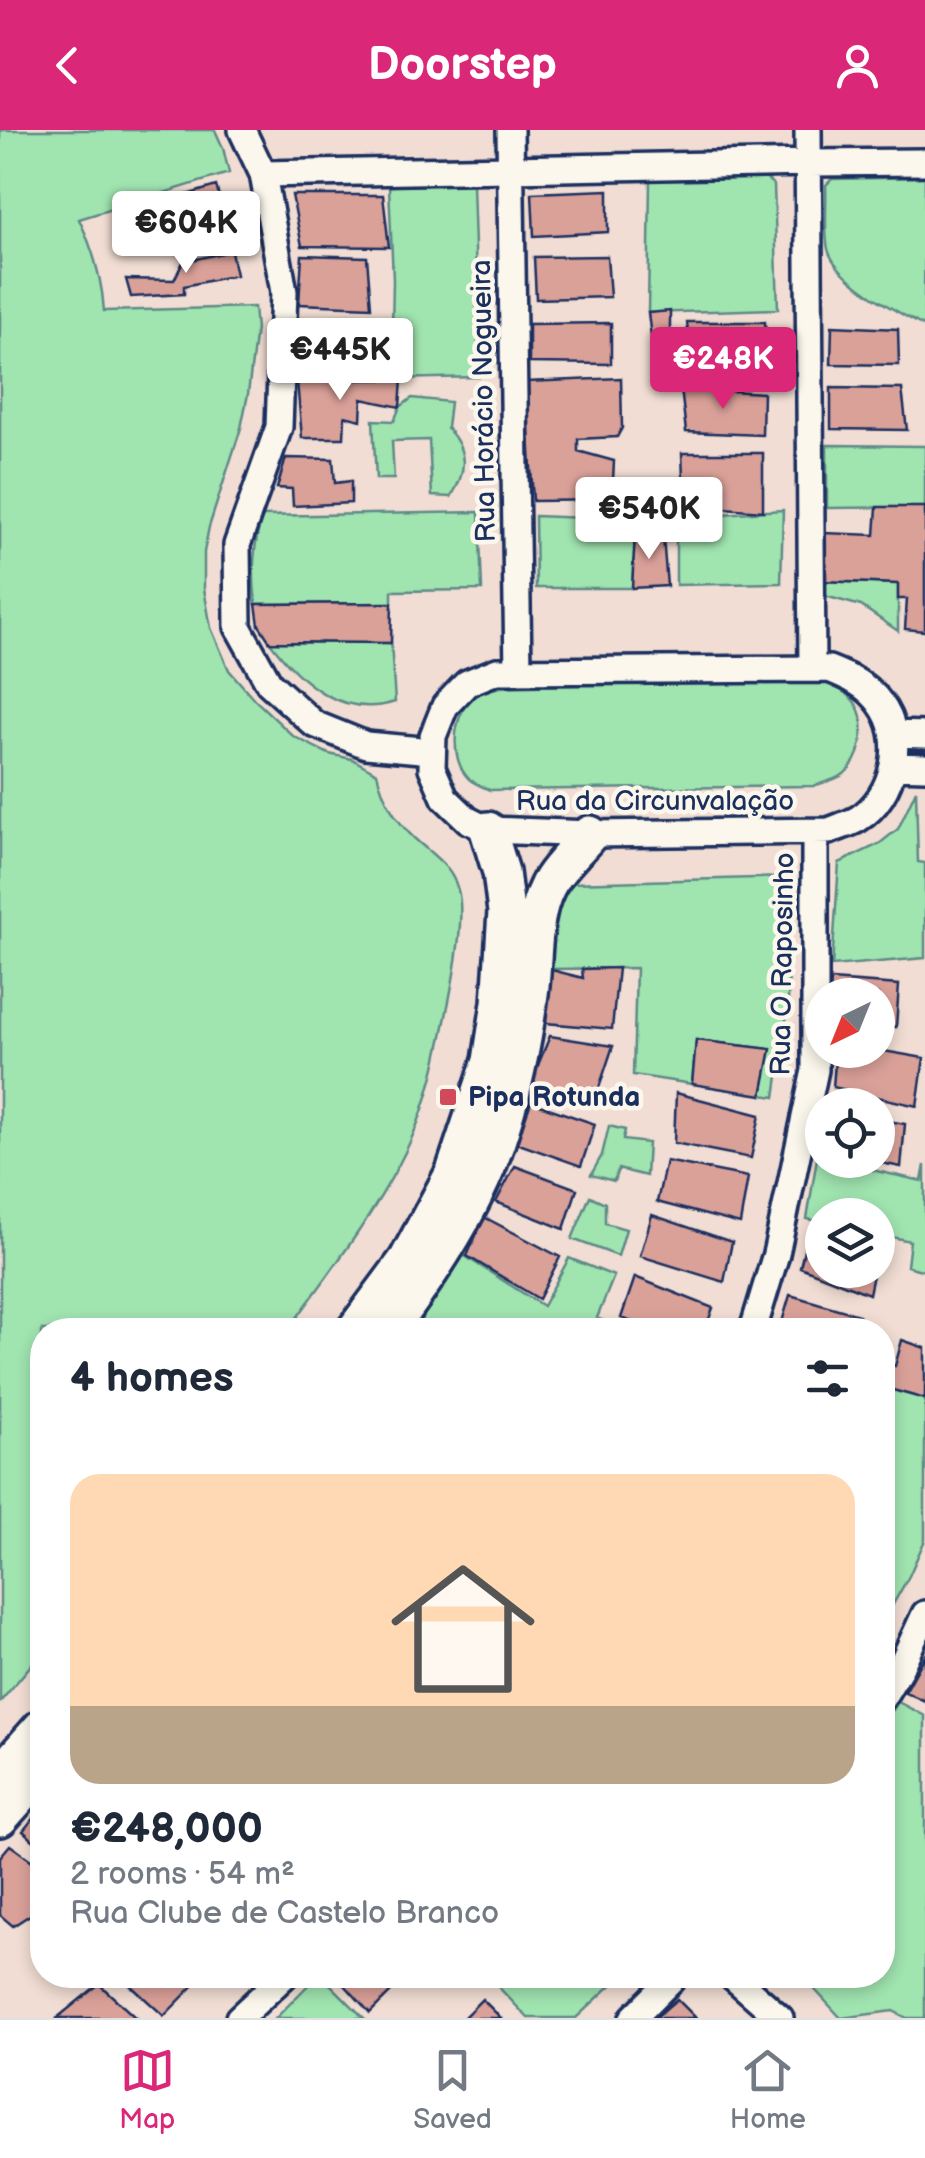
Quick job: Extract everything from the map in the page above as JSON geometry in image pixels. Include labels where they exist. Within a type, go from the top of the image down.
[{"type":"main road","points":[[364,1318],[406,1260],[454,1172],[491,1061],[500,1003],[506,912],[502,872],[488,830]]},
{"type":"main road","points":[[398,1318],[429,1275],[480,1183],[500,1131],[518,1062],[531,991],[538,918],[547,886],[590,834]]},
{"type":"main road","points":[[0,1774],[30,1740]]},
{"type":"main road","points":[[0,1818],[30,1784]]},
{"type":"street","points":[[242,130],[263,174],[284,292],[279,427],[237,545],[238,627],[270,682],[314,724],[366,745],[432,751],[432,736],[445,706],[468,683],[497,671],[829,669],[859,682],[882,704],[894,734],[925,734]]},
{"type":"street","name":"Rua Horácio Nogueira","points":[[510,130],[518,671]]},
{"type":"street","points":[[808,130],[812,669]]},
{"type":"street","points":[[263,174],[925,162]]},
{"type":"street","name":"Rua da Circunvalação","points":[[432,751],[432,768],[445,798],[468,820],[488,830],[590,834],[815,832],[829,831],[859,819],[882,796],[894,766],[894,734]]},
{"type":"street","points":[[894,766],[925,767]]},
{"type":"street","name":"Rua O Raposinho","points":[[756,1318],[776,1254],[816,1070],[815,832]]},
{"type":"street","points":[[895,1676],[925,1614]]},
{"type":"street","points":[[239,2018],[271,1988]]},
{"type":"street","points":[[633,2018],[663,1988]]},
{"type":"street","points":[[746,1988],[780,2018]]},
{"type":"green space","points":[[0,130],[215,130],[229,173],[79,219],[96,263],[104,311],[254,307],[256,329],[248,394],[204,552],[204,589],[211,628],[229,670],[293,736],[377,773],[386,800],[401,824],[440,861],[458,890],[457,958],[429,1090],[417,1126],[368,1216],[297,1318],[30,1318],[30,1666],[0,1702]]},
{"type":"green space","points":[[754,177],[774,185],[778,309],[648,313],[650,180]]},
{"type":"green space","points":[[925,177],[925,327],[869,294],[833,260],[828,249],[826,185],[832,179]]},
{"type":"green space","points":[[473,183],[479,377],[391,379],[393,280],[389,186]]},
{"type":"green space","points":[[412,398],[450,402],[447,428],[459,445],[463,461],[451,497],[432,496],[429,440],[392,441],[394,479],[376,479],[373,420],[394,421],[400,407]]},
{"type":"green space","points":[[827,445],[925,446],[925,507],[827,508]]},
{"type":"green space","points":[[783,510],[781,583],[676,585],[676,517]]},
{"type":"green space","points":[[479,512],[482,590],[392,591],[392,603],[256,604],[254,560],[262,516]]},
{"type":"green space","points":[[535,516],[636,520],[632,588],[536,588]]},
{"type":"green space","points":[[821,581],[898,584],[898,631],[861,606],[825,596]]},
{"type":"green space","points":[[270,642],[391,643],[395,702],[375,706],[340,701],[308,683]]},
{"type":"green space","points":[[819,677],[854,701],[862,733],[850,768],[837,778],[813,786],[490,790],[468,778],[458,759],[456,735],[462,712],[476,695],[500,687]]},
{"type":"green space","points":[[916,790],[918,862],[925,863],[925,958],[832,966],[839,863],[879,844],[898,829]]},
{"type":"green space","points":[[790,877],[788,1007],[775,1097],[762,1095],[770,1049],[696,1040],[692,1084],[633,1075],[636,968],[548,969],[550,917],[570,883]]},
{"type":"green space","points":[[609,1126],[625,1130],[623,1140],[648,1143],[646,1176],[618,1169],[614,1181],[591,1175],[602,1155]]},
{"type":"green space","points":[[925,1165],[925,1271],[907,1266],[910,1241],[895,1238],[895,1198],[810,1198],[814,1178],[895,1175],[922,1181]]},
{"type":"green space","points":[[590,1196],[605,1203],[605,1223],[626,1229],[618,1256],[572,1239]]},
{"type":"green space","points":[[460,1253],[543,1306],[569,1258],[614,1276],[597,1318],[421,1318]]},
{"type":"green space","points":[[895,1387],[925,1398],[925,1540],[895,1601]]},
{"type":"green space","points":[[898,1702],[925,1716],[925,2018],[907,2018],[893,2011],[841,2018],[813,1988],[895,1988]]},
{"type":"green space","points":[[305,1988],[334,1988],[364,2018],[276,2018]]},
{"type":"green space","points":[[499,1988],[608,1988],[576,2018],[528,2018]]},
{"type":"building","points":[[216,186],[229,229],[146,243],[137,210]]},
{"type":"building","points":[[608,190],[608,232],[534,236],[532,193]]},
{"type":"building","points":[[292,195],[383,195],[389,247],[302,246]]},
{"type":"building","points":[[231,251],[236,275],[184,286],[184,294],[131,297],[126,279],[174,280],[183,262]]},
{"type":"building","points":[[302,255],[367,257],[371,307],[299,304]]},
{"type":"building","points":[[607,256],[610,297],[536,299],[534,257]]},
{"type":"building","points":[[670,311],[670,344],[689,344],[687,322],[765,322],[767,363],[655,370],[648,313]]},
{"type":"building","points":[[611,323],[611,364],[529,363],[529,324]]},
{"type":"building","points":[[299,324],[367,325],[369,371],[299,369]]},
{"type":"building","points":[[832,326],[898,329],[899,365],[831,364]]},
{"type":"building","points":[[621,378],[622,428],[617,437],[578,439],[578,451],[614,461],[612,500],[533,501],[526,382]]},
{"type":"building","points":[[402,379],[400,407],[362,399],[361,420],[345,416],[344,438],[302,438],[297,381]]},
{"type":"building","points":[[681,388],[763,393],[762,435],[686,432]]},
{"type":"building","points":[[831,388],[902,389],[907,430],[831,429]]},
{"type":"building","points":[[682,453],[763,453],[763,511],[684,505]]},
{"type":"building","points":[[286,458],[333,459],[335,483],[351,481],[351,503],[293,506],[292,489],[277,488]]},
{"type":"building","points":[[877,507],[925,507],[925,631],[905,629],[907,599],[898,599],[898,584],[821,581],[824,533],[875,535]]},
{"type":"building","points":[[635,534],[663,537],[667,586],[632,588]]},
{"type":"building","points":[[392,603],[391,643],[270,642],[259,625],[256,604]]},
{"type":"building","points":[[618,968],[612,1029],[546,1023],[548,969],[583,978],[582,969]]},
{"type":"building","points":[[895,985],[899,985],[895,1027]]},
{"type":"building","points":[[550,1036],[613,1046],[595,1100],[531,1082]]},
{"type":"building","points":[[696,1040],[771,1049],[762,1095],[692,1084]]},
{"type":"building","points":[[895,1053],[924,1058],[917,1106],[895,1101],[895,1088],[833,1087],[835,1068],[895,1068]]},
{"type":"building","points":[[676,1093],[760,1115],[751,1158],[674,1143]]},
{"type":"building","points":[[531,1102],[595,1124],[581,1166],[516,1143]]},
{"type":"building","points":[[895,1122],[905,1124],[901,1167],[895,1166]]},
{"type":"building","points":[[666,1161],[748,1177],[740,1224],[657,1202]]},
{"type":"building","points":[[515,1166],[577,1189],[564,1229],[496,1202]]},
{"type":"building","points":[[652,1215],[732,1242],[724,1282],[640,1256]]},
{"type":"building","points":[[484,1217],[560,1257],[539,1299],[467,1256]]},
{"type":"building","points":[[635,1277],[713,1308],[709,1318],[621,1318]]},
{"type":"building","points":[[790,1295],[859,1315],[858,1318],[783,1318]]},
{"type":"building","points":[[902,1340],[925,1348],[925,1399],[895,1391],[895,1366]]},
{"type":"building","points":[[925,1656],[925,1701],[905,1692]]},
{"type":"building","points":[[10,1845],[30,1859],[30,1915],[13,1926],[0,1915],[0,1857]]},
{"type":"building","points":[[94,1988],[103,1988],[136,2018],[57,2018]]},
{"type":"building","points":[[133,1988],[191,1988],[164,2016]]},
{"type":"building","points":[[348,1988],[395,1988],[370,2013]]},
{"type":"building","points":[[482,1999],[501,2018],[463,2018]]},
{"type":"building","points":[[677,1999],[696,2018],[655,2018]]},
{"type":"place","name":"Pipa Rotunda","points":[[448,1097]]}]
